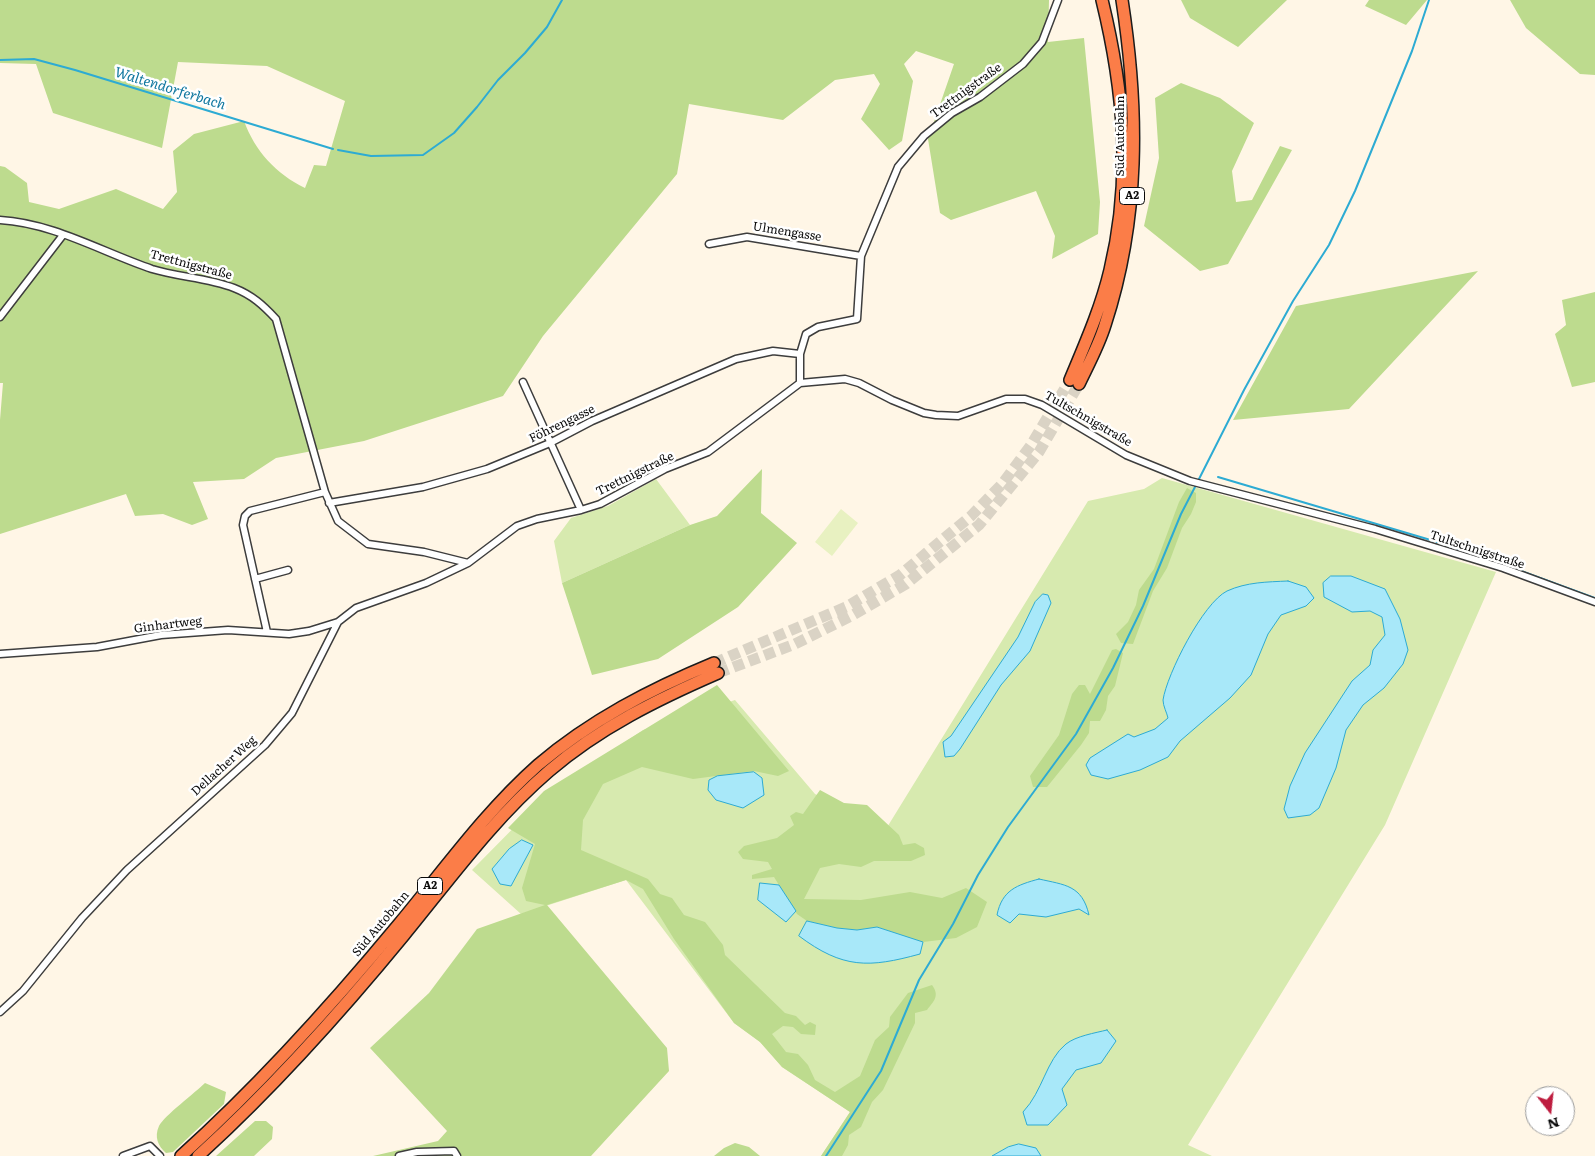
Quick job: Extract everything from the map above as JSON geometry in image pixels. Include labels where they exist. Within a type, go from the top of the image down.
[{"type":"highway","name":"Süd Autobahn","points":[[1102,0],[1113,43],[1121,98],[1124,178],[1110,271],[1075,382],[1105,326],[1126,246],[1131,208],[1134,178],[1135,120],[1128,40],[1122,0]]},
{"type":"highway","name":"Süd Autobahn","points":[[181,1156],[248,1093],[306,1033],[362,969],[466,841],[504,798],[538,766],[575,736],[611,713],[677,678],[716,668],[620,720],[549,771],[514,804],[474,849],[362,986],[312,1042],[256,1101],[198,1156]]},
{"type":"street","name":"Trettnigstraße","points":[[0,220],[16,221],[63,235],[152,269],[233,288],[259,300],[276,320],[325,492],[342,525],[368,544],[424,552],[468,563],[517,526],[537,519],[581,510],[609,500],[665,469],[708,452],[800,383],[800,354],[806,334],[818,327],[857,319],[861,256],[898,167],[924,136],[952,113],[980,97],[1023,64],[1042,42],[1058,0]]},
{"type":"street","points":[[0,317],[63,235]]},
{"type":"street","name":"Ulmengasse","points":[[709,244],[747,236],[861,256]]},
{"type":"street","name":"Föhrengasse","points":[[329,503],[399,492],[471,475],[550,443],[592,421],[736,359],[773,351],[800,354]]},
{"type":"street","name":"Tultschnigstraße","points":[[800,383],[844,379],[858,383],[924,413],[936,415],[958,416],[1006,399],[1025,398],[1042,405],[1126,455],[1190,481],[1375,529],[1503,568],[1595,602]]},
{"type":"street","points":[[523,382],[581,510]]},
{"type":"street","points":[[267,632],[244,525],[247,513],[325,492]]},
{"type":"street","name":"Dellacher Weg","points":[[0,1012],[23,991],[82,918],[127,870],[265,745],[292,713],[338,622],[364,604],[426,583],[468,563]]},
{"type":"street","points":[[255,579],[288,570]]},
{"type":"street","name":"Ginhartweg","points":[[0,654],[98,647],[162,635],[228,630],[278,634],[302,632],[338,622]]},
{"type":"street","points":[[123,1156],[150,1146],[159,1155]]},
{"type":"street","points":[[399,1156],[417,1152],[454,1151],[457,1156]]},
{"type":"green space","points":[[0,0],[1049,0],[1048,42],[1084,38],[1100,202],[1098,234],[1052,259],[1055,236],[1036,191],[951,220],[940,213],[928,139],[954,64],[916,51],[904,64],[913,81],[902,141],[889,150],[861,119],[880,84],[874,74],[835,80],[783,120],[689,104],[677,174],[543,336],[503,396],[364,441],[276,458],[244,479],[193,482],[208,519],[192,525],[163,514],[135,516],[126,494],[0,534],[0,420],[3,383],[0,383],[0,166],[5,167],[27,183],[29,202],[59,209],[116,189],[163,209],[177,192],[173,151],[194,134],[244,121],[260,152],[276,169],[305,188],[314,165],[326,166],[345,101],[267,66],[178,62],[162,148],[53,113],[36,64],[0,63]]},
{"type":"green space","points":[[1181,0],[1287,0],[1238,47],[1190,18]]},
{"type":"green space","points":[[1369,0],[1427,0],[1406,25],[1365,6]]},
{"type":"green space","points":[[1510,0],[1595,0],[1595,75],[1580,74],[1526,28]]},
{"type":"green space","points":[[1181,83],[1220,98],[1254,123],[1232,171],[1236,202],[1252,200],[1280,146],[1292,150],[1228,264],[1200,271],[1144,226],[1159,158],[1155,98]]},
{"type":"green space","points":[[1478,271],[1349,409],[1233,420],[1296,306]]},
{"type":"green space","points":[[1595,292],[1595,382],[1572,387],[1555,334],[1566,325],[1562,300]]},
{"type":"green space","points":[[762,469],[761,513],[797,543],[738,607],[658,659],[592,675],[562,583],[690,525],[717,516]]},
{"type":"green space","points":[[1162,478],[1496,572],[1385,825],[1188,1145],[1212,1156],[821,1156],[850,1112],[782,1067],[760,1042],[734,1023],[626,880],[521,914],[472,870],[546,795],[643,730],[735,700],[815,794],[886,829],[1088,501],[1144,489]]},
{"type":"green space","points":[[656,479],[690,525],[562,583],[554,541],[571,518],[608,506]]},
{"type":"green space","points":[[1187,488],[1196,493],[1196,502],[1191,514],[1182,528],[1167,568],[1153,591],[1133,644],[1121,643],[1116,634],[1128,622],[1136,605],[1139,590],[1154,569],[1179,502]]},
{"type":"green space","points":[[841,509],[858,523],[832,556],[815,542]]},
{"type":"green space","points":[[1116,649],[1123,653],[1115,686],[1108,696],[1106,710],[1100,721],[1090,721],[1089,733],[1047,787],[1033,787],[1030,776],[1059,735],[1072,694],[1079,685],[1085,685],[1090,694],[1112,650]]},
{"type":"green space","points":[[717,685],[789,771],[778,776],[754,771],[693,779],[642,767],[603,784],[583,820],[581,850],[648,879],[660,894],[672,898],[684,915],[705,922],[723,945],[725,955],[785,1013],[796,1016],[805,1025],[810,1022],[816,1025],[815,1035],[801,1034],[793,1027],[783,1026],[772,1034],[786,1052],[798,1054],[808,1065],[815,1080],[835,1092],[860,1076],[875,1040],[889,1027],[890,1017],[908,993],[932,985],[936,992],[934,1001],[927,1010],[915,1013],[915,1023],[883,1090],[872,1102],[861,1127],[849,1135],[848,1145],[842,1156],[821,1156],[850,1112],[782,1067],[760,1042],[734,1023],[674,939],[643,889],[626,880],[547,905],[667,1048],[669,1071],[591,1156],[373,1156],[438,1141],[447,1131],[370,1048],[429,993],[477,929],[545,905],[526,901],[522,888],[535,844],[508,828],[544,791]]},
{"type":"green space","points":[[820,790],[844,803],[867,805],[899,835],[903,845],[915,843],[924,848],[925,855],[911,861],[874,861],[861,867],[839,864],[820,868],[804,899],[861,900],[910,892],[942,898],[966,888],[987,902],[977,927],[956,938],[923,942],[877,927],[857,930],[837,928],[807,921],[797,914],[774,877],[752,879],[752,875],[772,869],[768,862],[743,859],[738,852],[744,846],[777,838],[794,825],[790,816],[796,812],[803,814]]},
{"type":"green space","points":[[205,1083],[226,1092],[224,1104],[173,1152],[166,1153],[158,1141],[159,1126],[173,1110]]},
{"type":"green space","points":[[255,1121],[266,1121],[273,1127],[272,1139],[254,1156],[216,1156]]},
{"type":"green space","points":[[735,1143],[749,1147],[760,1156],[714,1156],[724,1148]]},
{"type":"water","points":[[1331,576],[1351,576],[1385,589],[1400,619],[1408,650],[1403,664],[1384,688],[1363,705],[1346,730],[1336,768],[1319,808],[1310,815],[1288,818],[1284,809],[1290,786],[1305,753],[1352,681],[1370,665],[1373,650],[1385,635],[1382,617],[1370,611],[1352,612],[1324,597],[1323,583]]},
{"type":"water","points":[[1288,581],[1306,587],[1314,598],[1306,606],[1281,615],[1268,634],[1251,675],[1230,698],[1180,741],[1168,757],[1140,770],[1108,779],[1091,775],[1086,765],[1090,758],[1128,734],[1134,737],[1155,729],[1168,718],[1163,700],[1171,674],[1197,624],[1207,609],[1218,598],[1227,591],[1242,586]]},
{"type":"water","points":[[1043,594],[1048,595],[1051,603],[1030,651],[1001,685],[960,749],[954,756],[945,757],[943,742],[951,736],[1018,637],[1035,602]]},
{"type":"water","points":[[754,772],[762,778],[764,795],[743,808],[716,800],[708,790],[709,780],[717,776]]},
{"type":"water","points":[[522,840],[533,845],[511,886],[500,884],[492,869],[509,849]]},
{"type":"water","points":[[1039,879],[1064,885],[1077,892],[1086,905],[1089,915],[1079,909],[1046,917],[1019,914],[1010,923],[997,915],[999,907],[1007,894],[1017,886]]},
{"type":"water","points":[[760,883],[779,885],[796,911],[786,922],[758,900]]},
{"type":"water","points":[[807,921],[837,928],[857,930],[877,927],[923,942],[920,954],[886,962],[857,963],[829,955],[799,936]]},
{"type":"water","points":[[1107,1030],[1116,1041],[1101,1063],[1076,1070],[1062,1089],[1067,1105],[1048,1125],[1027,1125],[1023,1112],[1030,1104],[1059,1051],[1075,1039]]},
{"type":"water","points":[[1019,1144],[1036,1148],[1041,1156],[992,1156],[1008,1147]]},
{"type":"waterway","name":"Waltendorferbach","points":[[338,150],[371,156],[423,155],[454,133],[498,80],[547,27],[562,0]]},
{"type":"waterway","points":[[1198,481],[1244,390],[1293,301],[1329,245],[1355,191],[1412,51],[1429,0]]},
{"type":"waterway","name":"Waltendorferbach","points":[[0,60],[34,59],[333,149]]},
{"type":"waterway","points":[[1218,477],[1444,544],[1499,563]]},
{"type":"waterway","points":[[826,1156],[881,1071],[919,980],[953,924],[978,875],[1008,827],[1076,734],[1113,668],[1143,606],[1181,514],[1196,485]]},
{"type":"waterway","points":[[1513,568],[1595,598]]},
{"type":"tunnel","points":[[714,663],[846,607],[900,575],[971,516],[1003,483],[1031,445],[1070,380]]},
{"type":"tunnel","points":[[718,673],[795,644],[853,615],[906,584],[979,525],[1039,452],[1079,384]]}]
